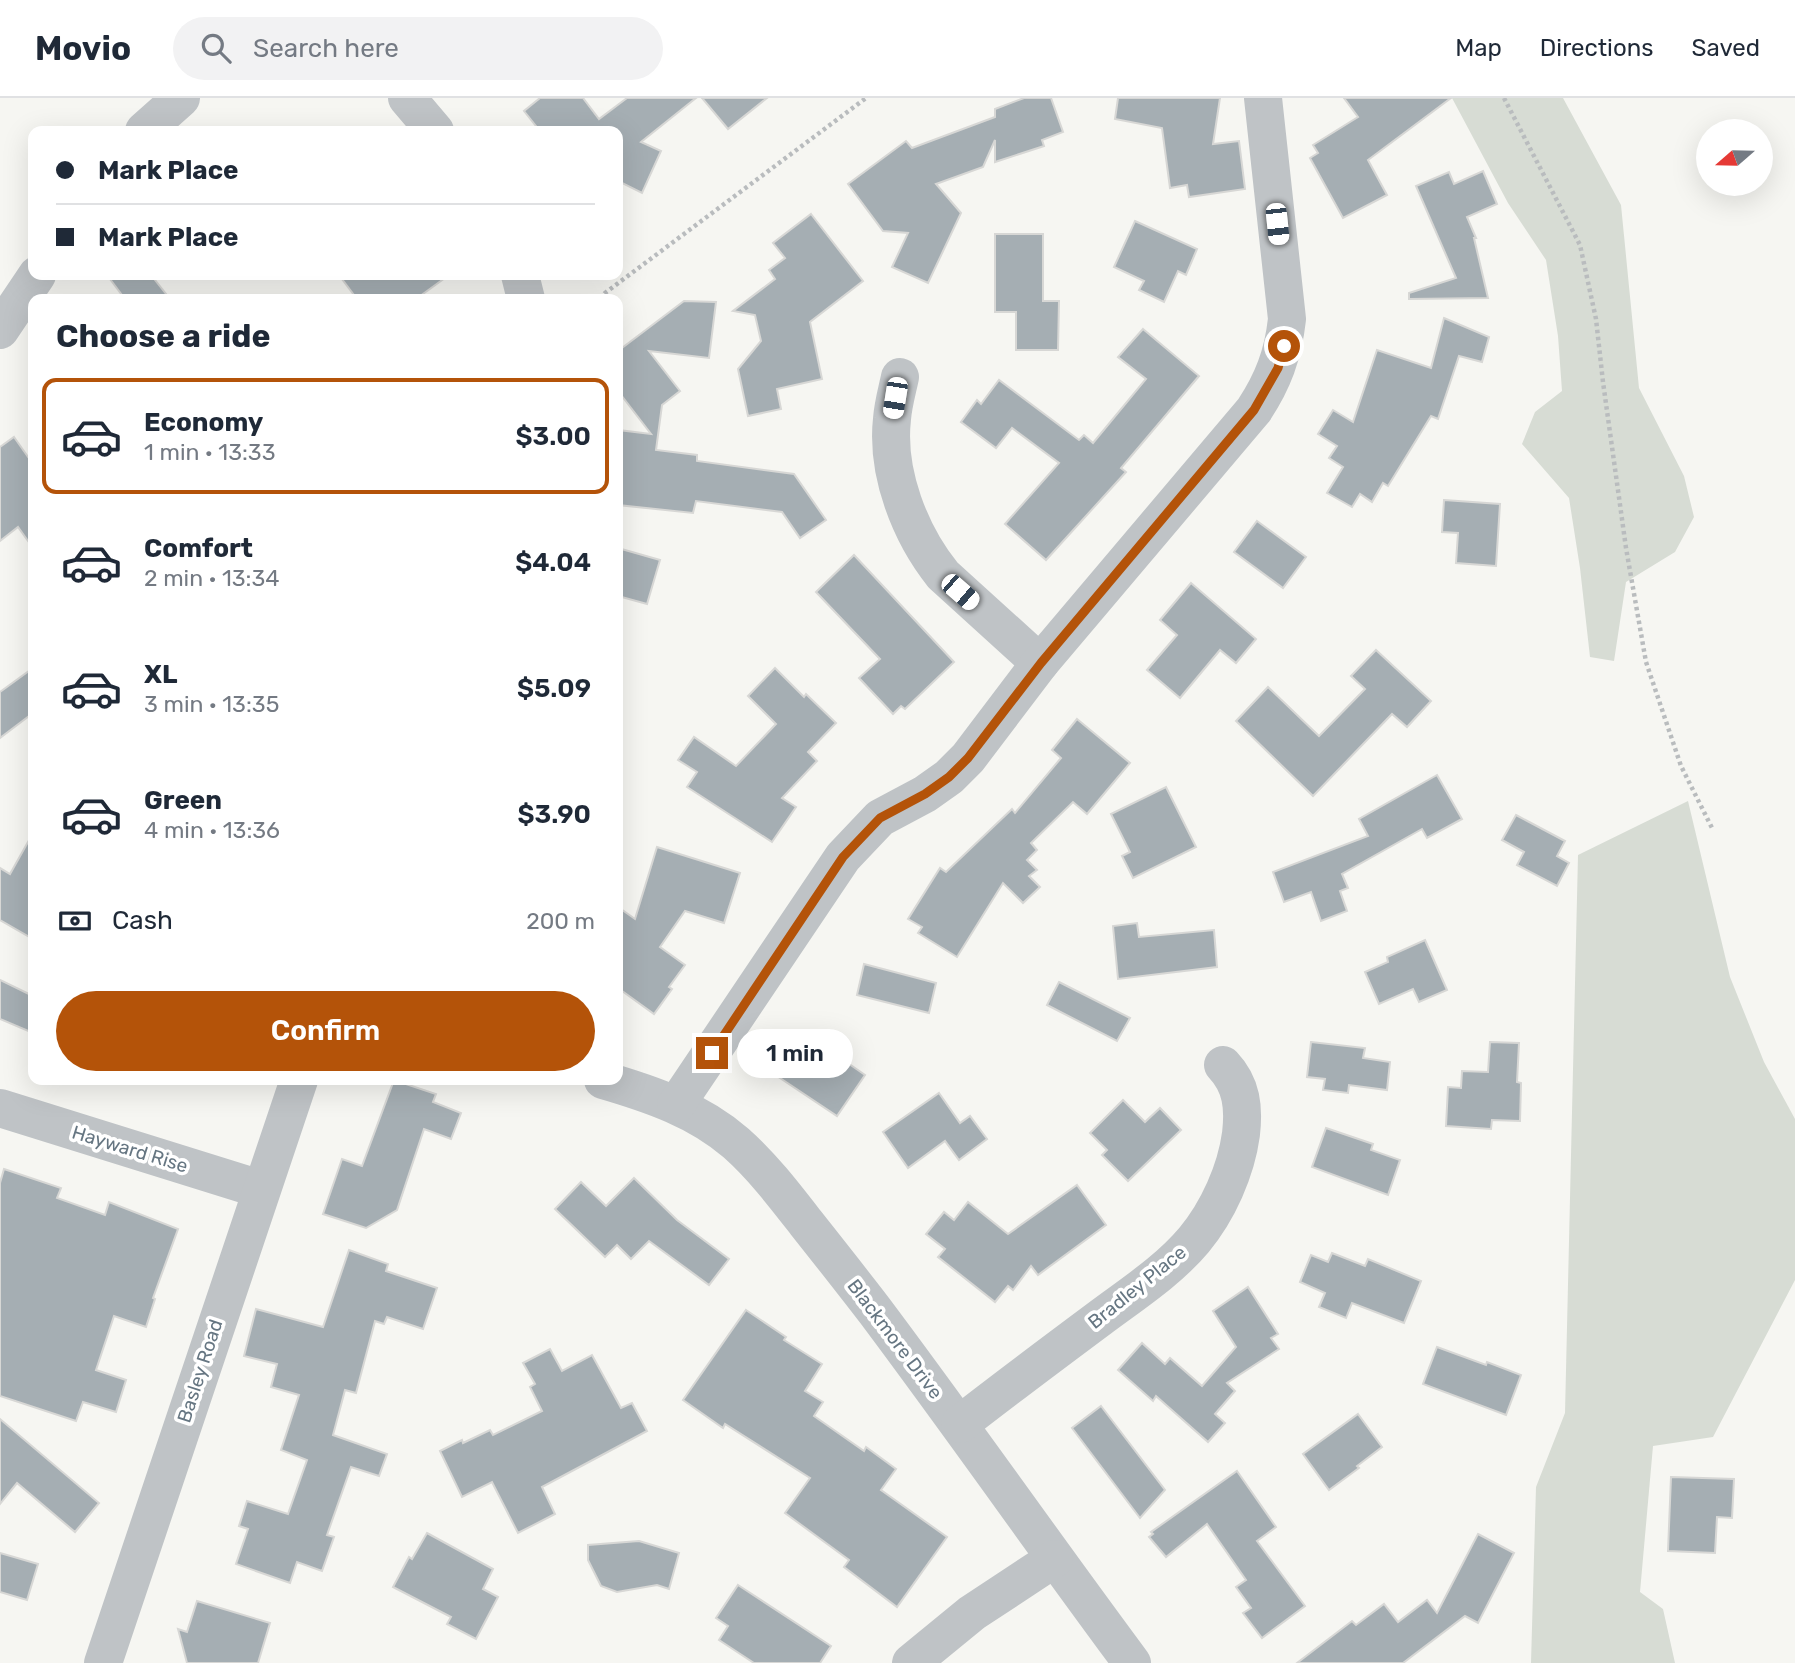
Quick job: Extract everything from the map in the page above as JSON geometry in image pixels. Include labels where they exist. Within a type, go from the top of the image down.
[{"type":"street","points":[[150,126],[181,98]]},
{"type":"street","points":[[407,98],[431,126]]},
{"type":"street","points":[[676,1105],[843,857],[880,818],[925,794],[959,768],[1041,663],[1254,410],[1278,368],[1287,319],[1263,98]]},
{"type":"street","points":[[0,330],[34,280]]},
{"type":"street","points":[[900,377],[891,421],[892,452],[898,484],[918,537],[943,575],[1041,663]]},
{"type":"street","name":"Bradley Place","points":[[960,1423],[1140,1289],[1194,1240],[1213,1212],[1229,1179],[1239,1147],[1241,1101],[1232,1074],[1223,1065]]},
{"type":"street","name":"Basley Road","points":[[103,1663],[260,1189],[297,1085]]},
{"type":"street","name":"Blackmore Drive","points":[[618,1085],[676,1105],[708,1122],[737,1144],[768,1177],[960,1423],[1054,1559],[1132,1663]]},
{"type":"street","name":"Hayward Rise","points":[[0,1108],[260,1189]]},
{"type":"street","points":[[911,1663],[972,1613],[1054,1559]]},
{"type":"path","points":[[606,294],[866,98]]},
{"type":"path","points":[[1504,98],[1580,245],[1596,319],[1602,382],[1622,520],[1646,662],[1681,766],[1713,830]]},
{"type":"shaded area","points":[[1452,98],[1563,98],[1621,205],[1639,388],[1684,476],[1694,517],[1675,552],[1626,582],[1614,661],[1590,657],[1569,498],[1522,444],[1535,412],[1562,391],[1558,336],[1546,260],[1508,203]]},
{"type":"shaded area","points":[[1688,801],[1730,977],[1764,1062],[1795,1119],[1795,1280],[1713,1437],[1653,1446],[1640,1592],[1663,1609],[1675,1663],[1531,1663],[1536,1487],[1565,1413],[1578,855]]},
{"type":"building","points":[[540,98],[583,98],[599,119],[627,98],[696,98],[641,142],[661,151],[642,193],[623,184],[623,126],[536,126],[524,111]]},
{"type":"building","points":[[702,98],[767,98],[728,129]]},
{"type":"building","points":[[1024,98],[1051,98],[1063,132],[1042,140],[1044,146],[995,162],[995,140],[983,167],[936,184],[961,213],[928,283],[892,267],[908,233],[883,231],[848,184],[906,141],[912,148],[995,117],[995,109]]},
{"type":"building","points":[[1118,98],[1220,98],[1213,144],[1239,141],[1245,189],[1189,197],[1187,185],[1170,188],[1162,128],[1115,119]]},
{"type":"building","points":[[1344,98],[1451,98],[1368,160],[1387,195],[1343,218],[1310,158],[1318,153],[1313,145],[1358,117]]},
{"type":"building","points":[[1483,171],[1497,204],[1467,217],[1476,238],[1488,298],[1409,299],[1409,293],[1456,278],[1416,186],[1449,172],[1454,184]]},
{"type":"building","points":[[811,214],[863,281],[810,322],[822,379],[777,389],[781,409],[748,416],[738,369],[761,341],[755,315],[733,311],[775,279],[769,270],[785,258],[773,243]]},
{"type":"building","points":[[1135,221],[1197,249],[1186,275],[1178,271],[1164,302],[1139,290],[1144,281],[1114,267]]},
{"type":"building","points":[[995,234],[1043,234],[1043,301],[1059,301],[1058,350],[1016,350],[1016,312],[995,312]]},
{"type":"building","points":[[111,280],[155,280],[166,294],[121,294]]},
{"type":"building","points":[[343,280],[442,280],[423,294],[353,294]]},
{"type":"building","points":[[684,301],[716,302],[709,358],[649,351],[680,391],[662,405],[656,450],[697,455],[697,461],[794,474],[826,520],[800,538],[782,512],[696,501],[693,513],[623,506],[623,431],[651,434],[623,398],[623,347]]},
{"type":"building","points":[[1444,318],[1489,337],[1482,362],[1459,356],[1438,419],[1431,416],[1388,486],[1383,483],[1372,502],[1360,494],[1352,507],[1327,493],[1343,467],[1329,458],[1337,446],[1318,434],[1333,410],[1353,422],[1377,350],[1431,368]]},
{"type":"building","points":[[1143,329],[1199,376],[1121,468],[1126,472],[1046,560],[1005,524],[1059,463],[1012,428],[996,448],[961,422],[977,400],[981,404],[999,380],[1079,440],[1084,435],[1093,443],[1146,379],[1118,357]]},
{"type":"building","points":[[14,437],[28,457],[28,541],[18,527],[0,541],[0,447]]},
{"type":"building","points":[[1444,500],[1500,504],[1496,566],[1456,563],[1458,533],[1442,532]]},
{"type":"building","points":[[1257,521],[1306,557],[1283,588],[1234,552]]},
{"type":"building","points":[[623,549],[660,560],[647,604],[623,597]]},
{"type":"building","points":[[854,555],[954,662],[905,709],[901,706],[893,714],[859,678],[880,659],[816,592]]},
{"type":"building","points":[[1191,583],[1256,639],[1236,663],[1220,650],[1180,698],[1147,670],[1177,635],[1160,620]]},
{"type":"building","points":[[1376,650],[1431,701],[1407,727],[1392,714],[1313,796],[1236,721],[1268,687],[1319,736],[1365,689],[1351,676]]},
{"type":"building","points":[[775,668],[804,697],[806,694],[836,723],[808,752],[817,761],[782,798],[796,807],[772,842],[687,787],[697,772],[678,760],[694,737],[736,766],[776,724],[748,696]]},
{"type":"building","points":[[28,672],[28,717],[0,738],[0,692]]},
{"type":"building","points":[[1077,719],[1130,763],[1087,814],[1073,802],[1031,843],[1037,850],[1027,860],[1037,870],[1029,876],[1040,887],[1023,903],[1003,883],[957,957],[918,933],[922,927],[908,919],[940,868],[946,872],[1012,809],[1015,813],[1061,758],[1052,750]]},
{"type":"building","points":[[1437,775],[1462,819],[1427,838],[1422,829],[1342,874],[1348,888],[1340,891],[1347,911],[1321,921],[1311,892],[1284,902],[1273,872],[1368,836],[1359,819]]},
{"type":"building","points":[[1166,787],[1196,847],[1133,878],[1122,856],[1130,852],[1111,814]]},
{"type":"building","points":[[1516,815],[1565,841],[1557,856],[1569,863],[1557,886],[1517,865],[1524,852],[1502,840]]},
{"type":"building","points":[[28,842],[28,936],[0,920],[0,868],[10,874]]},
{"type":"building","points":[[657,847],[740,873],[724,923],[685,911],[660,947],[685,965],[654,1014],[623,992],[623,911],[635,919]]},
{"type":"building","points":[[1137,923],[1139,937],[1214,930],[1217,967],[1118,979],[1113,926]]},
{"type":"building","points":[[1425,940],[1447,990],[1419,1002],[1413,989],[1379,1004],[1365,972],[1388,962],[1387,957]]},
{"type":"building","points":[[864,964],[936,983],[929,1013],[857,995]]},
{"type":"building","points":[[0,980],[28,994],[28,1031],[0,1019]]},
{"type":"building","points":[[1059,982],[1130,1018],[1117,1041],[1047,1005]]},
{"type":"building","points":[[798,1034],[813,1044],[816,1041],[865,1075],[837,1116],[771,1072]]},
{"type":"building","points":[[1311,1042],[1365,1048],[1363,1058],[1390,1062],[1387,1090],[1349,1085],[1348,1093],[1323,1090],[1325,1079],[1307,1077]]},
{"type":"building","points":[[1490,1042],[1519,1043],[1517,1082],[1521,1083],[1520,1121],[1492,1120],[1491,1129],[1446,1126],[1448,1087],[1461,1088],[1462,1071],[1488,1072]]},
{"type":"building","points":[[392,1085],[409,1085],[436,1094],[433,1102],[461,1113],[451,1139],[424,1129],[397,1210],[366,1228],[323,1214],[342,1159],[362,1166]]},
{"type":"building","points":[[939,1093],[960,1123],[970,1116],[987,1139],[959,1160],[945,1141],[908,1168],[883,1132]]},
{"type":"building","points":[[1123,1100],[1145,1122],[1160,1108],[1181,1130],[1128,1181],[1102,1155],[1107,1150],[1090,1133]]},
{"type":"building","points":[[1326,1128],[1373,1144],[1371,1150],[1400,1160],[1388,1195],[1312,1167]]},
{"type":"building","points":[[4,1169],[61,1188],[57,1198],[105,1215],[109,1202],[178,1229],[153,1298],[155,1299],[146,1327],[114,1316],[96,1370],[126,1380],[116,1412],[83,1402],[76,1421],[0,1396],[0,1183]]},
{"type":"building","points":[[634,1178],[677,1220],[729,1259],[709,1285],[649,1241],[631,1259],[617,1245],[605,1257],[555,1209],[581,1182],[606,1206]]},
{"type":"building","points":[[1077,1185],[1106,1225],[1038,1275],[1031,1266],[1013,1290],[1008,1286],[995,1302],[938,1257],[945,1249],[926,1234],[944,1212],[954,1220],[968,1202],[1008,1234]]},
{"type":"building","points":[[349,1250],[388,1264],[386,1271],[437,1288],[423,1329],[387,1317],[384,1324],[375,1321],[356,1393],[345,1390],[333,1435],[387,1454],[379,1476],[351,1467],[327,1535],[334,1537],[322,1571],[297,1562],[290,1583],[236,1564],[248,1529],[239,1526],[247,1501],[288,1514],[307,1460],[281,1450],[299,1395],[271,1387],[277,1364],[244,1356],[256,1309],[323,1327]]},
{"type":"building","points":[[1332,1253],[1365,1266],[1368,1259],[1421,1281],[1404,1323],[1352,1303],[1346,1318],[1319,1307],[1325,1293],[1300,1282],[1311,1255],[1328,1262]]},
{"type":"building","points":[[1248,1287],[1278,1334],[1271,1338],[1279,1349],[1227,1383],[1235,1391],[1215,1414],[1225,1423],[1208,1442],[1156,1396],[1153,1401],[1118,1370],[1142,1343],[1165,1364],[1170,1358],[1202,1386],[1236,1347],[1213,1311]]},
{"type":"building","points":[[746,1310],[786,1337],[784,1340],[822,1364],[805,1391],[823,1402],[814,1416],[864,1451],[866,1447],[896,1469],[881,1490],[947,1537],[897,1607],[844,1567],[849,1560],[785,1513],[810,1478],[725,1424],[723,1428],[683,1400]]},
{"type":"building","points":[[1437,1347],[1521,1375],[1506,1415],[1423,1384]]},
{"type":"building","points":[[550,1349],[562,1371],[592,1355],[621,1408],[632,1403],[647,1431],[542,1487],[555,1514],[518,1533],[492,1482],[462,1497],[440,1451],[490,1430],[493,1435],[542,1411],[530,1387],[535,1384],[523,1363]]},
{"type":"building","points":[[1101,1406],[1165,1490],[1140,1518],[1072,1428]]},
{"type":"building","points":[[1358,1414],[1382,1447],[1329,1490],[1303,1454]]},
{"type":"building","points":[[0,1419],[99,1503],[75,1532],[17,1483],[0,1504]]},
{"type":"building","points":[[1237,1471],[1276,1527],[1257,1541],[1305,1606],[1262,1638],[1243,1613],[1251,1608],[1236,1587],[1246,1580],[1207,1524],[1166,1557],[1149,1537],[1153,1534],[1151,1532]]},
{"type":"building","points":[[1671,1477],[1734,1479],[1732,1518],[1717,1517],[1715,1553],[1668,1551]]},
{"type":"building","points":[[427,1533],[493,1569],[483,1589],[498,1597],[476,1639],[447,1624],[451,1617],[393,1587],[409,1557],[412,1559]]},
{"type":"building","points":[[1478,1534],[1514,1553],[1478,1623],[1465,1616],[1403,1663],[1297,1663],[1352,1621],[1356,1625],[1384,1604],[1398,1622],[1427,1600],[1437,1613]]},
{"type":"building","points":[[639,1541],[679,1553],[669,1589],[657,1585],[617,1592],[601,1586],[588,1560],[588,1545]]},
{"type":"building","points":[[0,1553],[38,1564],[27,1600],[0,1592]]},
{"type":"building","points":[[738,1585],[831,1646],[820,1663],[754,1663],[719,1640],[728,1626],[716,1618]]},
{"type":"building","points":[[197,1601],[270,1623],[258,1663],[187,1663],[178,1629],[187,1632]]},
{"type":"route","points":[[712,1053],[843,857],[880,818],[925,794],[949,777],[968,758],[1041,663],[1254,410],[1278,368],[1284,346]]}]
